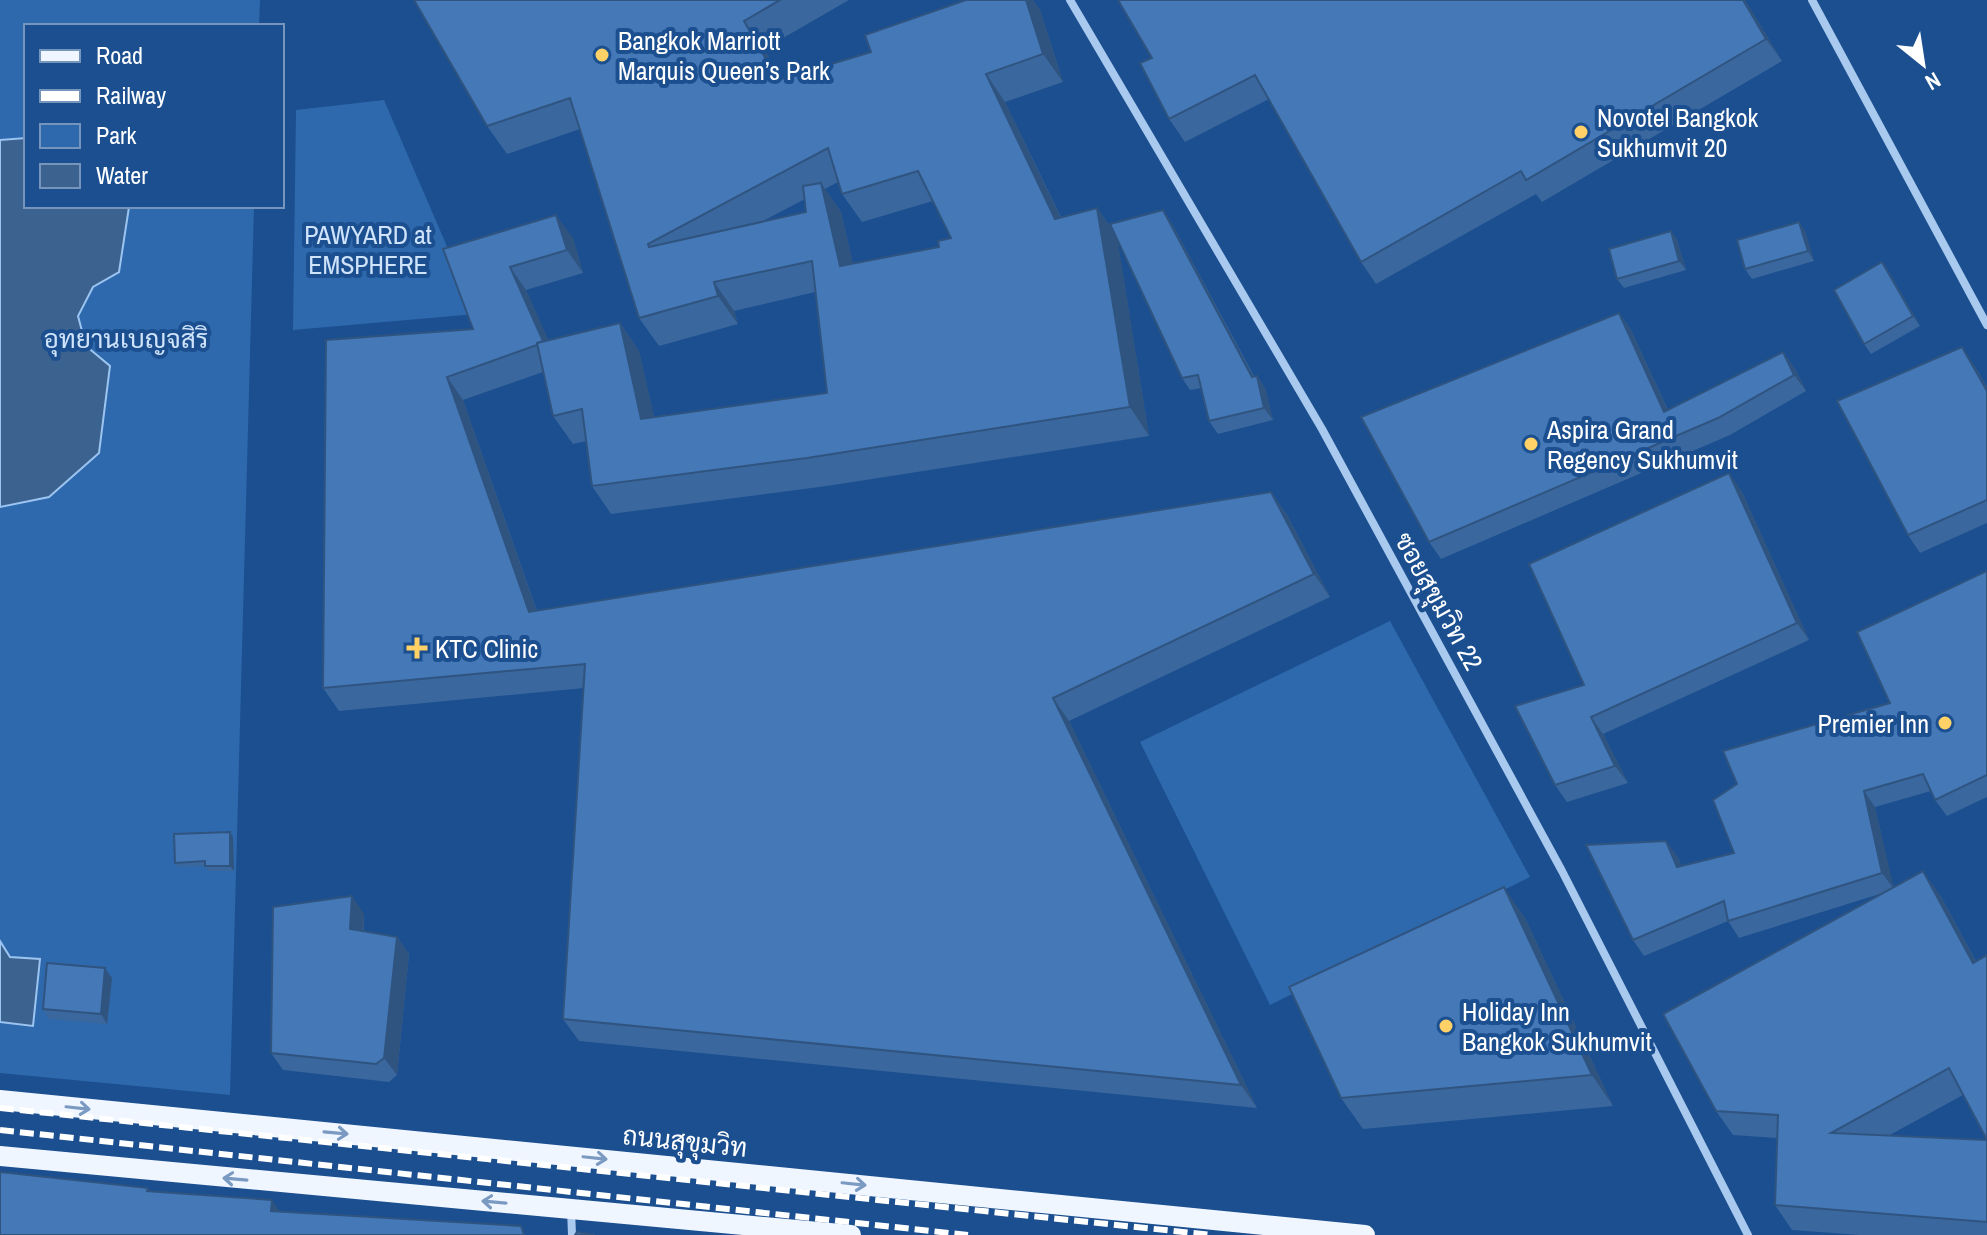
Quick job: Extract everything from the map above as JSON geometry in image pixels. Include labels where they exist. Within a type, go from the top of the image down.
[{"type":"main road","name":"ถนนสุขุมวิท","points":[[0,1100],[1234,1228],[1365,1235]]},
{"type":"main road","points":[[0,1156],[851,1235]]},
{"type":"street","name":"ซอยสุขุมวิท 22","points":[[1070,0],[1322,429],[1570,885],[1748,1235]]},
{"type":"street","points":[[1812,0],[1987,325]]},
{"type":"street","points":[[571,1209],[572,1235]]},
{"type":"green space","name":"อุทยานเบญจสิริ","points":[[0,0],[260,0],[259,24],[24,24],[24,208],[254,208],[230,1095],[0,1073]]},
{"type":"green space","name":"PAWYARD at EMSPHERE","points":[[384,100],[476,314],[293,330],[296,110]]},
{"type":"green space","points":[[1390,621],[1530,877],[1270,1005],[1140,742]]},
{"type":"water","points":[[24,138],[24,208],[129,208],[119,272],[93,287],[78,316],[86,346],[110,366],[99,453],[49,497],[0,507],[0,140]]},
{"type":"water","points":[[0,941],[10,957],[40,959],[33,1026],[0,1022]]},
{"type":"building","points":[[414,0],[780,0],[744,21],[778,80],[871,52],[865,35],[966,0],[1026,0],[1043,54],[986,74],[1055,219],[1097,208],[1130,407],[807,458],[592,486],[582,409],[553,416],[537,343],[620,323],[641,419],[827,393],[812,261],[714,282],[718,296],[639,318],[570,98],[487,126]],"holes":[[[828,148],[842,194],[918,171],[951,238],[938,241],[939,247],[840,266],[821,183],[803,186],[806,212],[649,247],[648,244]]]},
{"type":"building","points":[[1118,0],[1743,0],[1766,39],[1526,180],[1521,171],[1361,262],[1255,75],[1169,119],[1140,63],[1152,58]]},
{"type":"building","points":[[1163,210],[1252,377],[1257,376],[1264,408],[1209,421],[1198,375],[1182,378],[1110,224]]},
{"type":"building","points":[[556,215],[567,250],[510,267],[543,341],[447,377],[529,612],[1271,492],[1314,574],[1053,698],[1241,1085],[563,1019],[585,664],[323,688],[326,340],[473,329],[443,249]]},
{"type":"building","points":[[1799,222],[1808,251],[1745,269],[1737,240]]},
{"type":"building","points":[[1671,231],[1679,261],[1617,279],[1609,249]]},
{"type":"building","points":[[1882,262],[1913,316],[1864,344],[1834,290]]},
{"type":"building","name":"Aspira Grand Regency Sukhumvit","points":[[1619,313],[1664,412],[1783,352],[1794,375],[1718,418],[1429,542],[1361,417]]},
{"type":"building","points":[[1962,347],[1987,391],[1987,500],[1908,535],[1837,401]]},
{"type":"building","points":[[1729,473],[1797,623],[1591,717],[1615,766],[1555,785],[1515,706],[1584,685],[1529,564]]},
{"type":"building","points":[[1987,571],[1987,775],[1935,800],[1923,774],[1864,791],[1882,873],[1728,921],[1724,901],[1633,940],[1586,845],[1666,841],[1677,867],[1734,853],[1713,800],[1737,784],[1723,751],[1890,703],[1857,632]]},
{"type":"building","points":[[230,832],[230,866],[205,866],[205,861],[175,863],[174,834]]},
{"type":"building","points":[[1923,871],[1973,963],[1987,955],[1987,1140],[1987,1222],[1775,1205],[1778,1115],[1716,1111],[1663,1014]],"holes":[[[1949,1068],[1987,1140],[1831,1133]]]},
{"type":"building","name":"Holiday Inn Bangkok Sukhumvit","points":[[1504,887],[1592,1075],[1341,1098],[1289,987]]},
{"type":"building","points":[[352,896],[350,929],[397,937],[384,1058],[376,1064],[271,1053],[273,907]]},
{"type":"building","points":[[47,963],[105,968],[101,1014],[43,1009]]},
{"type":"building","points":[[0,1172],[148,1188],[147,1191],[272,1200],[271,1211],[521,1226],[524,1235],[0,1235]]},
{"type":"railway","points":[[0,1108],[1212,1235]]},
{"type":"railway","points":[[0,1130],[968,1235]]},
{"type":"place","name":"Bangkok Marriott Marquis Queen’s Park","points":[[602,55]]},
{"type":"place","name":"Novotel Bangkok Sukhumvit 20","points":[[1581,132]]},
{"type":"place","name":"Aspira Grand Regency Sukhumvit","points":[[1531,444]]},
{"type":"place","name":"KTC Clinic","points":[[417,648]]},
{"type":"place","name":"Premier Inn","points":[[1945,723]]},
{"type":"place","name":"Holiday Inn Bangkok Sukhumvit","points":[[1446,1026]]}]
